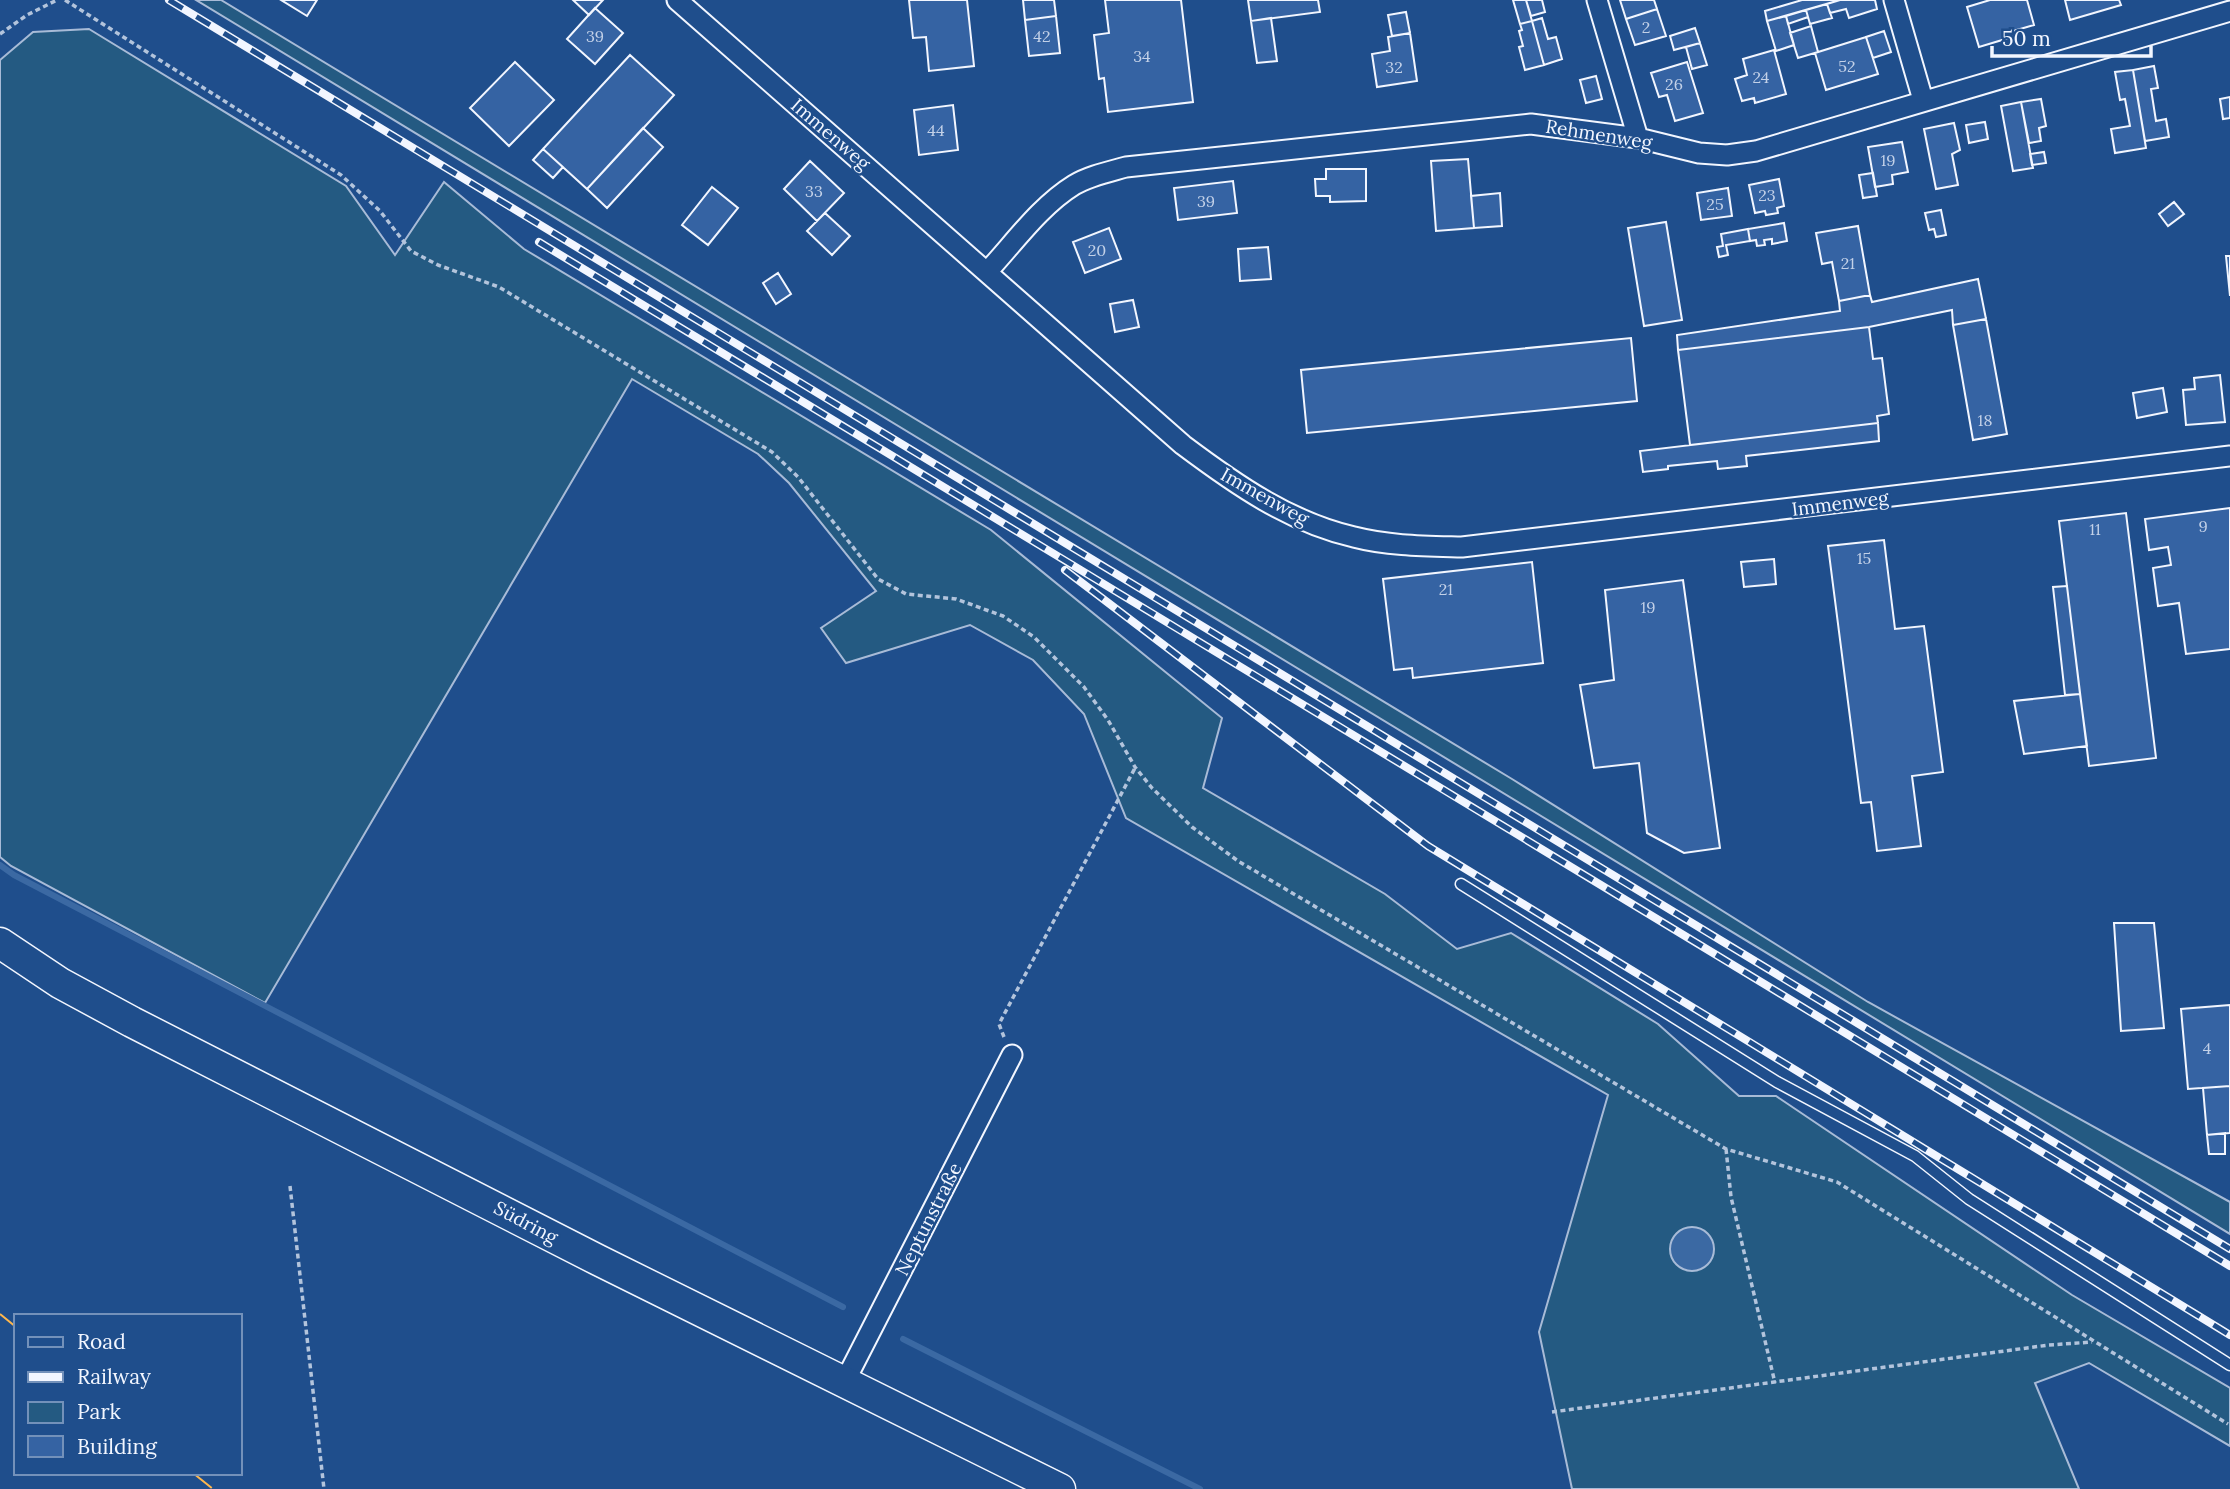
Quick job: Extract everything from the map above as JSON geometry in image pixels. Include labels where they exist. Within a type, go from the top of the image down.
[{"type":"main road","name":"Südring","points":[[0,943],[60,983],[132,1022],[844,1383],[1060,1489]]},
{"type":"street","name":"Immenweg","points":[[677,0],[1183,445],[1238,486],[1298,518],[1352,537],[1405,546],[1462,547],[2230,456]]},
{"type":"street","points":[[1597,0],[1638,138]]},
{"type":"street","points":[[1894,0],[1923,100]]},
{"type":"street","name":"Rehmenweg","points":[[987,272],[1053,201],[1075,184],[1126,167],[1512,125],[1548,125],[1638,138],[1699,153],[1727,155],[1756,151],[2230,11]]},
{"type":"street","name":"Neptunstraße","points":[[844,1383],[1012,1055]]},
{"type":"lane","points":[[1461,884],[1777,1082],[1915,1156],[1969,1199],[2230,1365]]},
{"type":"path","points":[[0,34],[27,15],[57,0]]},
{"type":"path","points":[[65,0],[341,175],[380,211],[411,251],[438,265],[499,287],[772,452],[798,477],[878,579],[906,594],[956,599],[1003,616],[1034,637],[1084,688],[1108,720],[1135,767],[1158,795],[1192,827],[1238,861],[1726,1149],[1837,1182],[2228,1424]]},
{"type":"path","points":[[1012,1055],[999,1024],[1135,767]]},
{"type":"path","points":[[1726,1149],[1731,1197],[1775,1383]]},
{"type":"path","points":[[290,1186],[324,1489]]},
{"type":"path","points":[[1552,1412],[2049,1345],[2094,1342]]},
{"type":"green space","points":[[196,0],[221,0],[1512,779],[1868,1002],[2230,1202],[2230,1234]]},
{"type":"green space","points":[[89,29],[346,186],[395,255],[444,182],[524,249],[991,530],[1222,718],[1203,788],[1385,894],[1457,949],[1511,933],[1658,1024],[1739,1096],[1776,1096],[2072,1295],[2230,1388],[2230,1446],[2089,1363],[2035,1383],[2079,1489],[1572,1489],[1539,1332],[1608,1095],[1126,818],[1084,714],[1033,660],[970,625],[846,663],[821,628],[876,591],[789,483],[758,454],[632,379],[265,1003],[11,866],[0,857],[0,60],[33,32]]},
{"type":"shaded area","points":[[1692,1227],[1701,1228],[1708,1233],[1713,1240],[1713,1258],[1708,1265],[1701,1270],[1692,1271],[1683,1270],[1676,1265],[1671,1258],[1670,1249],[1671,1240],[1676,1233],[1683,1228]]},
{"type":"building","points":[[281,0],[317,0],[307,16]]},
{"type":"building","points":[[573,0],[603,0],[589,15]]},
{"type":"building","points":[[909,0],[967,0],[974,66],[929,71],[926,37],[913,38]]},
{"type":"building","points":[[1023,0],[1054,0],[1056,16],[1025,20]]},
{"type":"building","points":[[1105,0],[1181,0],[1193,102],[1108,112],[1104,78],[1099,79],[1094,35],[1109,33]]},
{"type":"building","points":[[1248,0],[1318,0],[1320,12],[1251,21]]},
{"type":"building","points":[[1513,0],[1526,0],[1532,21],[1520,24]]},
{"type":"building","points":[[1526,0],[1542,0],[1545,12],[1531,16]]},
{"type":"building","points":[[1620,0],[1654,0],[1657,9],[1626,19]]},
{"type":"building","points":[[1802,0],[1840,0],[1767,21],[1765,11]]},
{"type":"building","points":[[1840,0],[1875,0],[1877,9],[1849,18],[1846,9],[1830,13],[1827,4]]},
{"type":"building","points":[[1990,0],[2027,0],[2034,25],[2010,32],[2012,37],[1979,47],[1967,7]]},
{"type":"building","points":[[2065,0],[2119,0],[2121,5],[2070,20]]},
{"type":"building","points":[[1827,4],[1832,18],[1810,24],[1806,10]]},
{"type":"building","points":[[595,8],[623,33],[595,64],[567,39]]},
{"type":"building","points":[[1657,9],[1666,36],[1635,45],[1626,19]]},
{"type":"building","points":[[1806,10],[1808,17],[1788,24],[1786,16]]},
{"type":"building","points":[[1406,12],[1410,33],[1392,36],[1388,15]]},
{"type":"building","points":[[1056,16],[1060,53],[1029,56],[1025,20]]},
{"type":"building","points":[[1786,16],[1794,45],[1776,51],[1767,21]]},
{"type":"building","points":[[1271,18],[1277,61],[1257,63],[1251,21]]},
{"type":"building","points":[[1542,18],[1548,39],[1556,37],[1562,59],[1544,65],[1532,21]]},
{"type":"building","points":[[1532,21],[1544,65],[1525,70],[1519,47],[1523,46],[1520,24]]},
{"type":"building","points":[[1811,26],[1818,52],[1798,58],[1790,33]]},
{"type":"building","points":[[1695,28],[1700,43],[1674,50],[1670,36]]},
{"type":"building","points":[[1884,31],[1891,52],[1873,58],[1866,37]]},
{"type":"building","points":[[1410,33],[1417,81],[1377,87],[1372,54],[1390,51],[1388,37]]},
{"type":"building","points":[[1866,37],[1878,74],[1826,90],[1815,53]]},
{"type":"building","points":[[1700,43],[1707,65],[1692,69],[1686,47]]},
{"type":"building","points":[[1774,50],[1786,94],[1755,103],[1754,98],[1742,101],[1735,79],[1747,75],[1743,59]]},
{"type":"building","points":[[630,55],[674,95],[587,189],[543,149]]},
{"type":"building","points":[[515,62],[554,100],[509,146],[470,108]]},
{"type":"building","points":[[1687,62],[1703,113],[1675,121],[1667,95],[1659,97],[1651,73]]},
{"type":"building","points":[[2154,66],[2158,88],[2151,89],[2156,121],[2166,119],[2169,137],[2145,141],[2133,70]]},
{"type":"building","points":[[2133,70],[2146,148],[2115,153],[2111,129],[2130,126],[2125,99],[2120,100],[2115,72]]},
{"type":"building","points":[[1596,76],[1602,99],[1586,103],[1580,80]]},
{"type":"building","points":[[2230,97],[2230,118],[2223,119],[2220,99]]},
{"type":"building","points":[[2041,99],[2046,126],[2039,128],[2041,141],[2029,143],[2021,102]]},
{"type":"building","points":[[2021,102],[2033,168],[2013,171],[2001,106]]},
{"type":"building","points":[[953,105],[958,150],[919,155],[914,110]]},
{"type":"building","points":[[1985,122],[1988,139],[1969,143],[1966,125]]},
{"type":"building","points":[[1954,123],[1960,150],[1952,154],[1958,185],[1936,189],[1924,129]]},
{"type":"building","points":[[643,128],[663,147],[607,208],[587,189]]},
{"type":"building","points":[[1902,142],[1908,172],[1892,175],[1893,184],[1875,187],[1868,147]]},
{"type":"building","points":[[543,149],[563,167],[553,178],[533,160]]},
{"type":"building","points":[[2044,152],[2046,163],[2032,165],[2030,154]]},
{"type":"building","points":[[1468,159],[1474,228],[1436,231],[1431,161]]},
{"type":"building","points":[[810,161],[844,193],[817,221],[784,189]]},
{"type":"building","points":[[1326,169],[1366,169],[1366,201],[1330,202],[1330,196],[1316,196],[1315,179],[1326,179]]},
{"type":"building","points":[[1873,173],[1877,196],[1863,198],[1859,175]]},
{"type":"building","points":[[1779,179],[1784,206],[1777,208],[1778,213],[1755,213],[1749,185]]},
{"type":"building","points":[[1233,181],[1237,213],[1178,220],[1174,188]]},
{"type":"building","points":[[712,187],[738,208],[708,245],[682,225]]},
{"type":"building","points":[[1728,188],[1732,216],[1701,220],[1697,193]]},
{"type":"building","points":[[1500,193],[1502,226],[1474,228],[1471,196]]},
{"type":"building","points":[[2174,202],[2184,214],[2168,226],[2159,214]]},
{"type":"building","points":[[1941,210],[1946,235],[1936,237],[1934,229],[1929,230],[1925,213]]},
{"type":"building","points":[[825,213],[850,236],[832,255],[807,231]]},
{"type":"building","points":[[1666,222],[1682,320],[1644,326],[1628,228]]},
{"type":"building","points":[[1784,223],[1787,241],[1772,244],[1772,239],[1764,240],[1765,245],[1757,246],[1756,240],[1750,241],[1748,229]]},
{"type":"building","points":[[1858,226],[1870,295],[1839,301],[1832,262],[1822,264],[1816,233]]},
{"type":"building","points":[[1109,228],[1121,259],[1085,273],[1073,242]]},
{"type":"building","points":[[1748,229],[1750,241],[1726,245],[1728,255],[1719,257],[1717,247],[1723,246],[1721,234]]},
{"type":"building","points":[[1268,247],[1271,279],[1240,281],[1238,249]]},
{"type":"building","points":[[2226,256],[2230,256],[2230,296]]},
{"type":"building","points":[[778,273],[791,294],[776,304],[763,283]]},
{"type":"building","points":[[1978,279],[1986,319],[1953,325],[1952,310],[1869,327],[1678,350],[1677,335],[1840,311],[1839,301],[1870,295],[1872,302]]},
{"type":"building","points":[[1133,300],[1139,327],[1115,332],[1110,304]]},
{"type":"building","points":[[1986,319],[2007,434],[1973,440],[1953,325]]},
{"type":"building","points":[[1869,327],[1873,359],[1882,358],[1889,414],[1877,416],[1878,423],[1690,445],[1678,350]]},
{"type":"building","points":[[1631,338],[1637,401],[1307,433],[1301,370]]},
{"type":"building","points":[[2220,375],[2225,422],[2186,425],[2183,390],[2195,389],[2194,378]]},
{"type":"building","points":[[2163,388],[2167,412],[2137,418],[2133,393]]},
{"type":"building","points":[[1878,423],[1879,441],[1746,456],[1747,466],[1718,469],[1717,461],[1668,466],[1668,469],[1643,472],[1640,451]]},
{"type":"building","points":[[2230,508],[2230,649],[2186,654],[2179,603],[2158,606],[2153,568],[2171,565],[2168,547],[2149,550],[2145,519]]},
{"type":"building","points":[[2126,513],[2156,758],[2089,766],[2059,521]]},
{"type":"building","points":[[1884,540],[1895,629],[1924,626],[1943,772],[1912,776],[1921,846],[1877,851],[1871,802],[1861,803],[1828,546]]},
{"type":"building","points":[[1774,559],[1776,584],[1744,587],[1741,562]]},
{"type":"building","points":[[1532,562],[1543,663],[1413,678],[1412,668],[1394,670],[1383,579]]},
{"type":"building","points":[[1683,580],[1720,848],[1684,853],[1647,833],[1639,763],[1594,768],[1580,685],[1614,680],[1605,590]]},
{"type":"building","points":[[2067,586],[2080,694],[2065,695],[2053,587]]},
{"type":"building","points":[[2080,694],[2087,746],[2024,754],[2014,701]]},
{"type":"building","points":[[2114,923],[2154,923],[2164,1028],[2121,1031]]},
{"type":"building","points":[[2230,1005],[2230,1086],[2188,1089],[2181,1009]]},
{"type":"building","points":[[2230,1086],[2230,1133],[2207,1135],[2203,1088]]},
{"type":"building","points":[[2225,1133],[2225,1154],[2209,1154],[2207,1135]]},
{"type":"waterway","points":[[0,865],[14,875],[843,1307]]},
{"type":"waterway","points":[[903,1339],[1200,1489]]},
{"type":"railway","points":[[169,0],[2230,1249]]},
{"type":"railway","points":[[539,242],[2230,1266]]},
{"type":"railway","points":[[1065,570],[1428,846],[2230,1335]]},
{"type":"power","points":[[0,1314],[14,1325]]},
{"type":"power","points":[[196,1475],[213,1489]]}]
